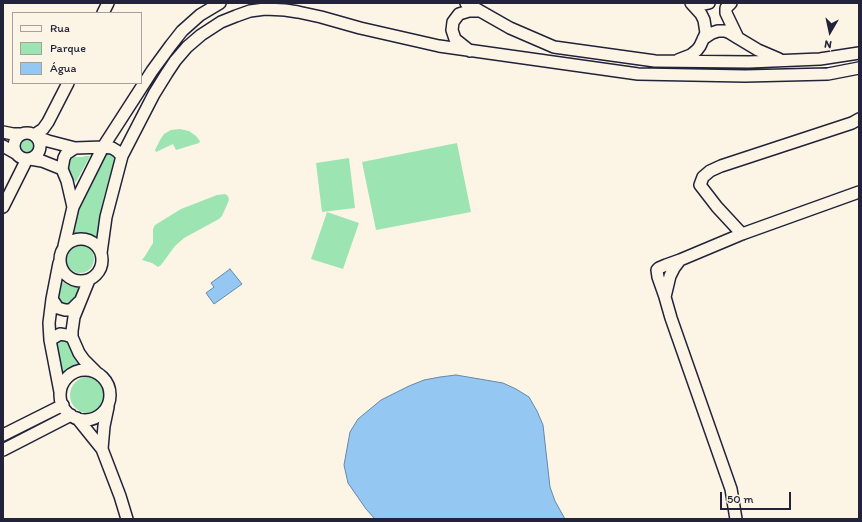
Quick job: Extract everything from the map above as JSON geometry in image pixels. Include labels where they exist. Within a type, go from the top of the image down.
[{"type":"street","points":[[104,12],[108,3]]},
{"type":"street","points":[[64,246],[73,207],[103,147],[152,71],[182,30],[200,15],[220,3]]},
{"type":"street","points":[[466,3],[510,28],[554,47],[655,61],[749,62],[820,59],[859,53]]},
{"type":"street","points":[[673,62],[691,55],[697,50],[706,33],[704,20],[692,3]]},
{"type":"street","points":[[692,3],[700,5],[709,3]]},
{"type":"street","points":[[731,3],[724,8],[738,38]]},
{"type":"street","points":[[59,263],[64,273],[73,280],[89,280],[97,274],[100,270],[102,260],[101,253],[106,217],[122,156],[154,94],[175,61],[201,35],[221,22],[250,11],[265,9],[298,12],[439,46],[638,74],[745,76],[828,74],[859,68]]},
{"type":"street","points":[[470,51],[455,39],[452,30],[453,22],[459,14],[469,11],[481,11]]},
{"type":"street","points":[[704,39],[712,33],[718,31],[730,33],[758,50],[781,60]]},
{"type":"street","points":[[36,136],[48,122],[67,84]]},
{"type":"street","points":[[742,234],[717,207],[700,185],[703,177],[710,171],[721,166],[852,123],[859,119]]},
{"type":"street","points":[[3,132],[12,134],[30,133],[48,141],[75,148],[112,148],[122,156]]},
{"type":"street","points":[[17,154],[14,143],[21,134]]},
{"type":"street","points":[[3,207],[28,159],[36,156],[40,150],[40,143],[36,136]]},
{"type":"street","points":[[3,146],[21,158],[42,161],[62,169]]},
{"type":"street","points":[[73,207],[67,181],[62,169],[66,154],[75,148]]},
{"type":"street","points":[[736,519],[731,489],[671,318],[657,270],[742,234],[859,192]]},
{"type":"street","points":[[101,253],[95,244],[85,239],[68,242],[61,251],[49,322],[50,340],[62,400],[67,411],[102,449],[120,496],[126,519]]},
{"type":"street","points":[[89,280],[74,317],[72,337],[84,360],[103,378],[109,388],[110,400],[104,426],[102,449]]},
{"type":"street","points":[[52,299],[58,308],[65,310],[73,308],[80,302]]},
{"type":"street","points":[[50,340],[60,334],[72,337]]},
{"type":"street","points":[[62,400],[64,383],[72,375],[77,372],[88,371],[98,374]]},
{"type":"street","points":[[3,435],[62,400]]},
{"type":"street","points":[[3,450],[74,417],[83,420],[95,418],[108,406]]},
{"type":"green space","points":[[180,129],[189,131],[196,136],[200,141],[199,143],[176,150],[173,144],[156,152],[155,150],[164,134],[171,130]]},
{"type":"green space","points":[[28,137],[34,140],[37,146],[34,152],[28,155],[22,152],[19,146],[22,140]]},
{"type":"green space","points":[[457,143],[471,212],[376,230],[362,162]]},
{"type":"green space","points":[[106,153],[112,153],[114,161],[103,200],[97,240],[88,235],[70,234],[79,208]]},
{"type":"green space","points":[[90,156],[76,182],[73,180],[67,165],[68,161],[74,157]]},
{"type":"green space","points":[[349,158],[355,208],[322,212],[316,163]]},
{"type":"green space","points":[[225,194],[228,196],[229,200],[222,216],[219,219],[184,238],[175,246],[158,267],[152,263],[142,260],[153,243],[153,229],[155,225],[181,209],[217,195]]},
{"type":"green space","points":[[327,212],[359,223],[343,269],[311,259]]},
{"type":"green space","points":[[80,245],[90,249],[94,259],[90,269],[80,273],[70,269],[66,259],[70,249]]},
{"type":"green space","points":[[58,280],[70,286],[81,287],[74,303],[65,306],[57,299]]},
{"type":"green space","points":[[62,341],[70,343],[84,366],[73,369],[61,379],[56,346],[58,342]]},
{"type":"green space","points":[[92,377],[101,382],[105,388],[105,402],[101,408],[92,413],[84,413],[75,408],[71,402],[70,391],[75,382],[81,378]]},
{"type":"water","points":[[230,269],[242,284],[214,304],[206,293],[214,287],[211,283]]},
{"type":"water","points":[[456,375],[503,383],[529,397],[543,425],[550,487],[555,501],[565,519],[375,519],[366,509],[348,483],[344,465],[350,432],[358,419],[381,400],[409,386],[424,380]]}]
